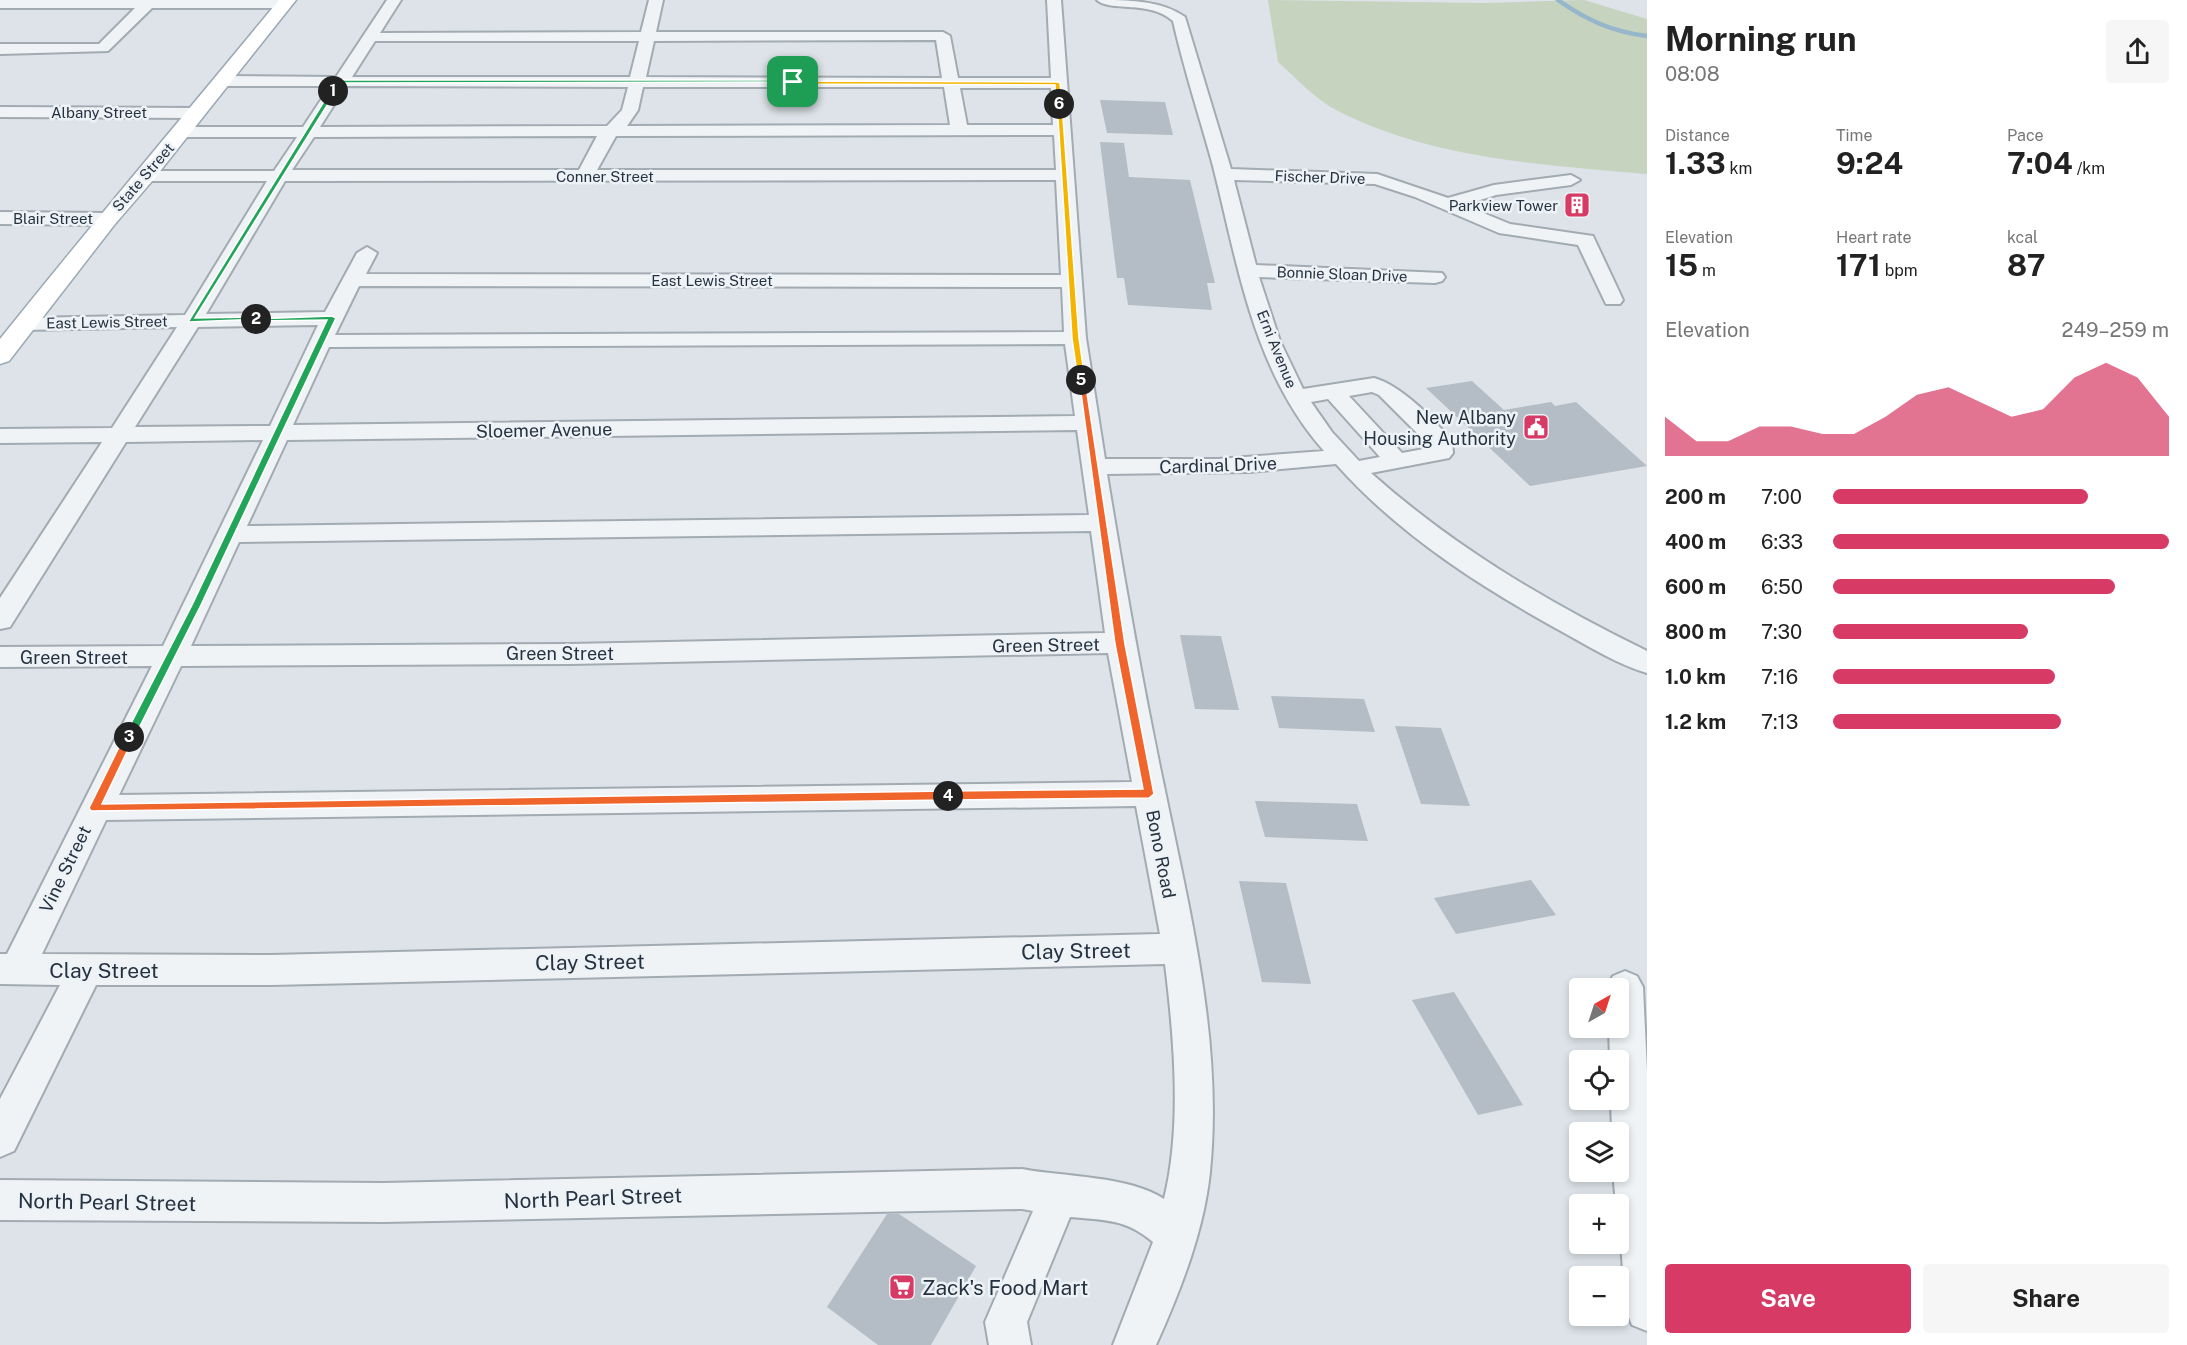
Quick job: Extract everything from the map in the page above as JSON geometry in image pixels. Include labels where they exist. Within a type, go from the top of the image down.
[{"type":"main road","name":"State Street","points":[[0,356],[107,219],[146,177],[286,2]]},
{"type":"street","points":[[0,620],[339,81],[394,0]]},
{"type":"street","points":[[585,176],[606,136],[630,110],[656,0]]},
{"type":"street","name":"Bono Road","points":[[1054,0],[1075,338],[1092,466],[1120,644],[1180,949],[1191,1026],[1190,1174],[1176,1235],[1149,1312],[1134,1345]]},
{"type":"street","name":"Erni Avenue","points":[[1104,0],[1154,4],[1172,12],[1180,20],[1265,326],[1280,364],[1297,397],[1323,435],[1392,505],[1466,562],[1545,610],[1647,663]]},
{"type":"street","points":[[0,4],[286,2]]},
{"type":"street","points":[[0,49],[104,48],[148,4]]},
{"type":"street","points":[[369,37],[943,36],[959,130]]},
{"type":"street","points":[[222,81],[1058,83]]},
{"type":"street","name":"Albany Street","points":[[0,112],[197,113]]},
{"type":"street","points":[[182,132],[614,129],[1061,130]]},
{"type":"street","name":"Fischer Drive","points":[[1223,174],[1377,179],[1447,204],[1506,229],[1586,240],[1613,300]]},
{"type":"street","name":"Conner Street","points":[[146,177],[1065,175]]},
{"type":"street","points":[[1447,204],[1494,190],[1571,180]]},
{"type":"street","name":"Blair Street","points":[[0,218],[107,219]]},
{"type":"street","name":"Vine Street","points":[[8,969],[95,808],[278,434],[332,318],[367,253]]},
{"type":"street","name":"Bonnie Sloan Drive","points":[[1250,271],[1435,277]]},
{"type":"street","name":"East Lewis Street","points":[[352,280],[1071,281]]},
{"type":"street","name":"East Lewis Street","points":[[25,324],[332,318]]},
{"type":"street","points":[[321,341],[1075,338]]},
{"type":"street","name":"Cardinal Drive","points":[[1092,466],[1205,469],[1298,462],[1396,461],[1441,453],[1440,442],[1387,390],[1374,385],[1333,392]]},
{"type":"street","points":[[1297,397],[1333,392],[1396,461]]},
{"type":"street","name":"Sloemer Avenue","points":[[0,436],[1088,423]]},
{"type":"street","points":[[229,534],[1101,523]]},
{"type":"street","name":"Green Street","points":[[0,657],[582,653],[1120,644]]},
{"type":"street","points":[[95,808],[1149,794]]},
{"type":"street","name":"Clay Street","points":[[8,969],[271,970],[1180,949]]},
{"type":"street","points":[[0,1138],[86,969]]},
{"type":"street","points":[[1627,1038],[1633,1180],[1647,1310]]},
{"type":"street","name":"North Pearl Street","points":[[0,1200],[113,1203],[446,1203],[1022,1189],[1059,1196],[1116,1202],[1148,1211],[1176,1235]]},
{"type":"street","points":[[1010,1345],[1006,1322],[1059,1196]]},
{"type":"green space","points":[[1268,0],[1485,3],[1584,0],[1647,19],[1647,174],[1529,163],[1450,150],[1411,140],[1338,111],[1314,95],[1278,62]]},
{"type":"building","points":[[1100,100],[1165,102],[1173,135],[1107,133]]},
{"type":"building","points":[[1100,142],[1124,143],[1129,177],[1190,180],[1215,283],[1207,283],[1212,310],[1128,305],[1124,278],[1117,278]]},
{"type":"building","name":"New Albany Housing Authority","points":[[1472,381],[1504,410],[1551,402],[1555,406],[1576,402],[1647,466],[1530,486],[1426,388]]},
{"type":"building","points":[[1180,635],[1221,636],[1239,710],[1195,709]]},
{"type":"building","points":[[1271,696],[1364,699],[1375,732],[1279,728]]},
{"type":"building","points":[[1395,726],[1441,728],[1470,806],[1421,804]]},
{"type":"building","points":[[1255,801],[1357,804],[1368,841],[1265,837]]},
{"type":"building","points":[[1531,880],[1556,915],[1456,934],[1434,898]]},
{"type":"building","points":[[1239,881],[1286,883],[1311,984],[1262,982]]},
{"type":"building","points":[[1454,992],[1523,1105],[1478,1115],[1412,1000]]},
{"type":"building","name":"Zack's Food Mart","points":[[887,1214],[899,1214],[976,1266],[931,1345],[878,1345],[827,1307]]},
{"type":"waterway","points":[[1558,0],[1600,24],[1623,32],[1647,36]]},
{"type":"place","name":"Parkview Tower","points":[[1577,205]]},
{"type":"place","name":"New Albany Housing Authority","points":[[1536,427]]},
{"type":"place","name":"Zack's Food Mart","points":[[902,1287]]},
{"type":"route","points":[[339,81],[793,82],[1058,83],[1075,338],[1092,466],[1120,644],[1149,794],[95,808],[211,574],[332,318],[190,321],[216,283],[248,225],[339,81]]}]
